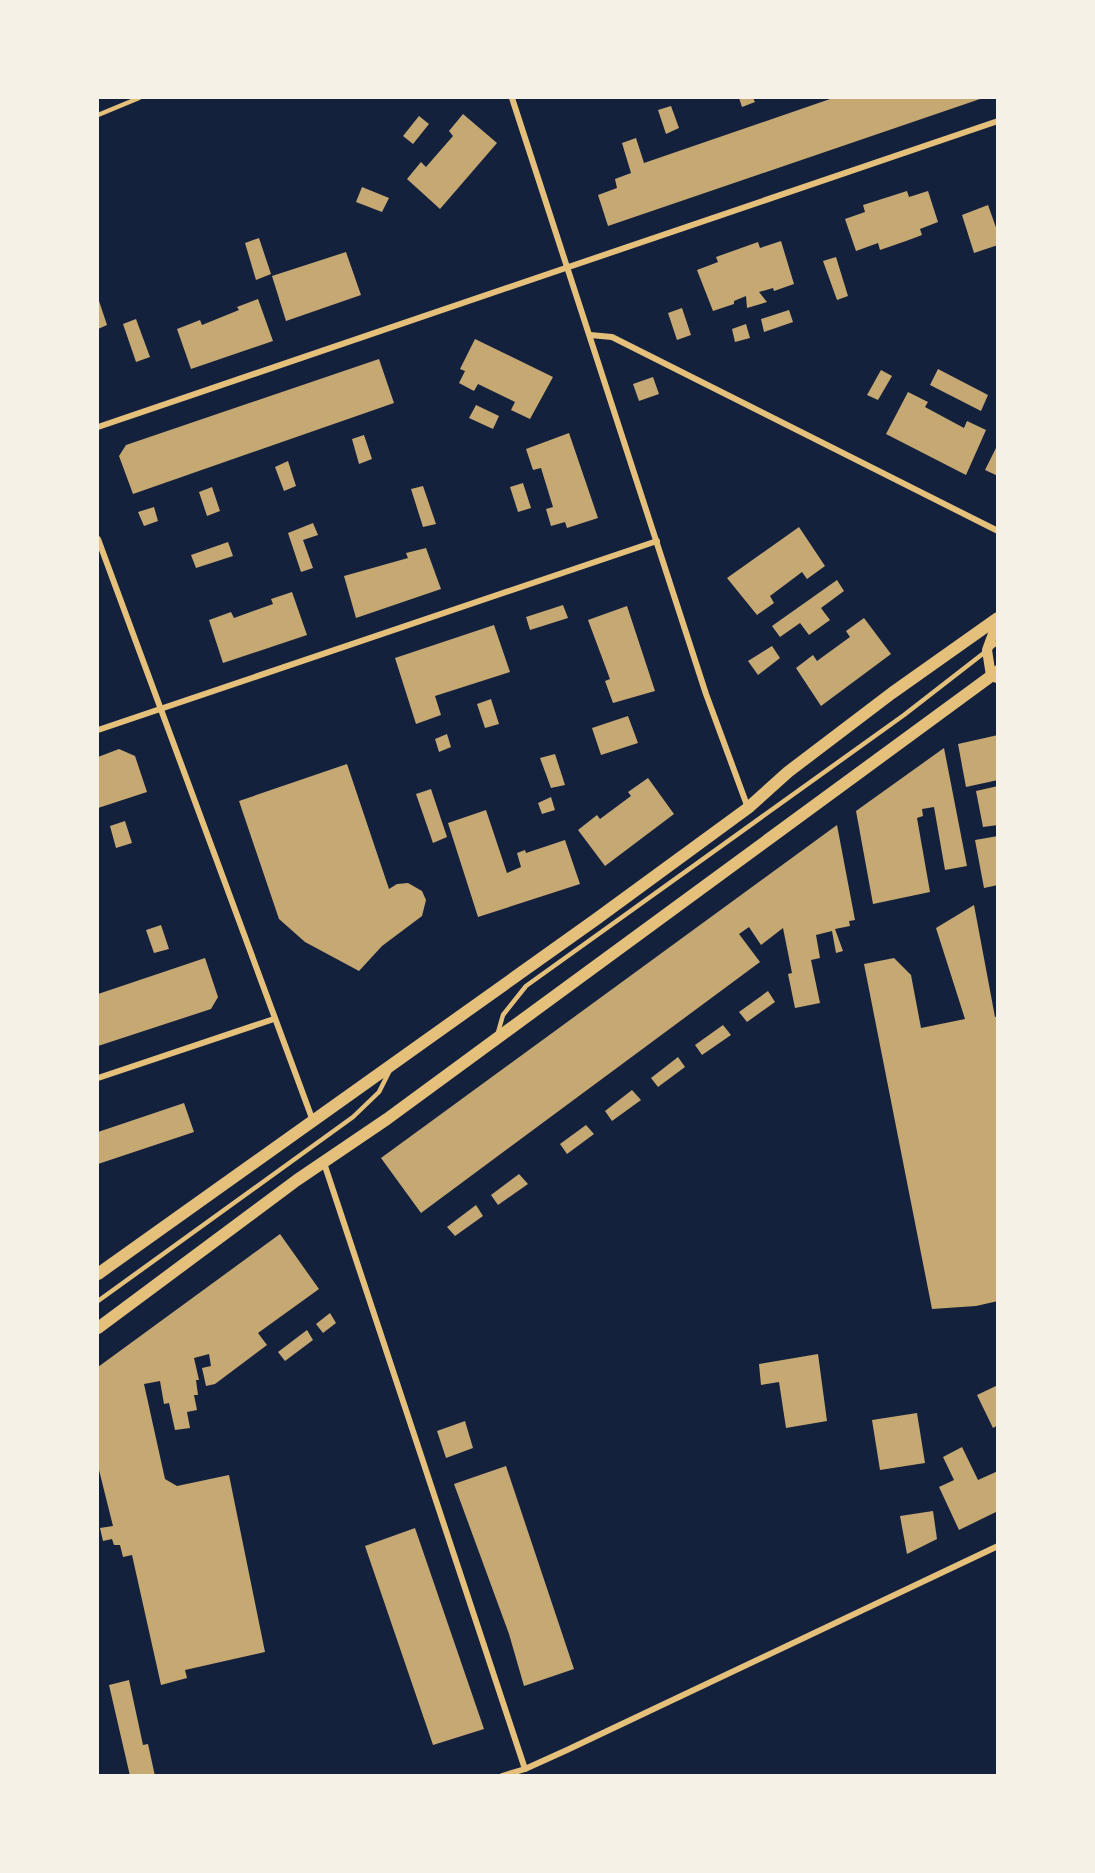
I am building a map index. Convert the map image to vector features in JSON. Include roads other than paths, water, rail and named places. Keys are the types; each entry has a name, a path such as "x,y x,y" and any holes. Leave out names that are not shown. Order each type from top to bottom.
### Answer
{"main road":[{"path":"98,1274 748,808 788,772 892,693 998,619"},
{"path":"98,1328 297,1180 324,1163 995,675"}],"street":[{"path":"512,98 569,267 706,694 748,808"},
{"path":"98,427 998,121"},
{"path":"590,334 612,337 998,531"},
{"path":"98,539 273,1019 314,1121"},
{"path":"98,730 657,541"},
{"path":"995,675 987,650 998,619"},
{"path":"98,1078 273,1019"},
{"path":"324,1163 527,1772"},
{"path":"502,1776 527,1772 998,1546"}],"lane":[{"path":"98,115 139,98"},
{"path":"496,1038 503,1015 526,986 904,715 998,642"},
{"path":"98,1301 353,1117 379,1092 394,1062"}]}
